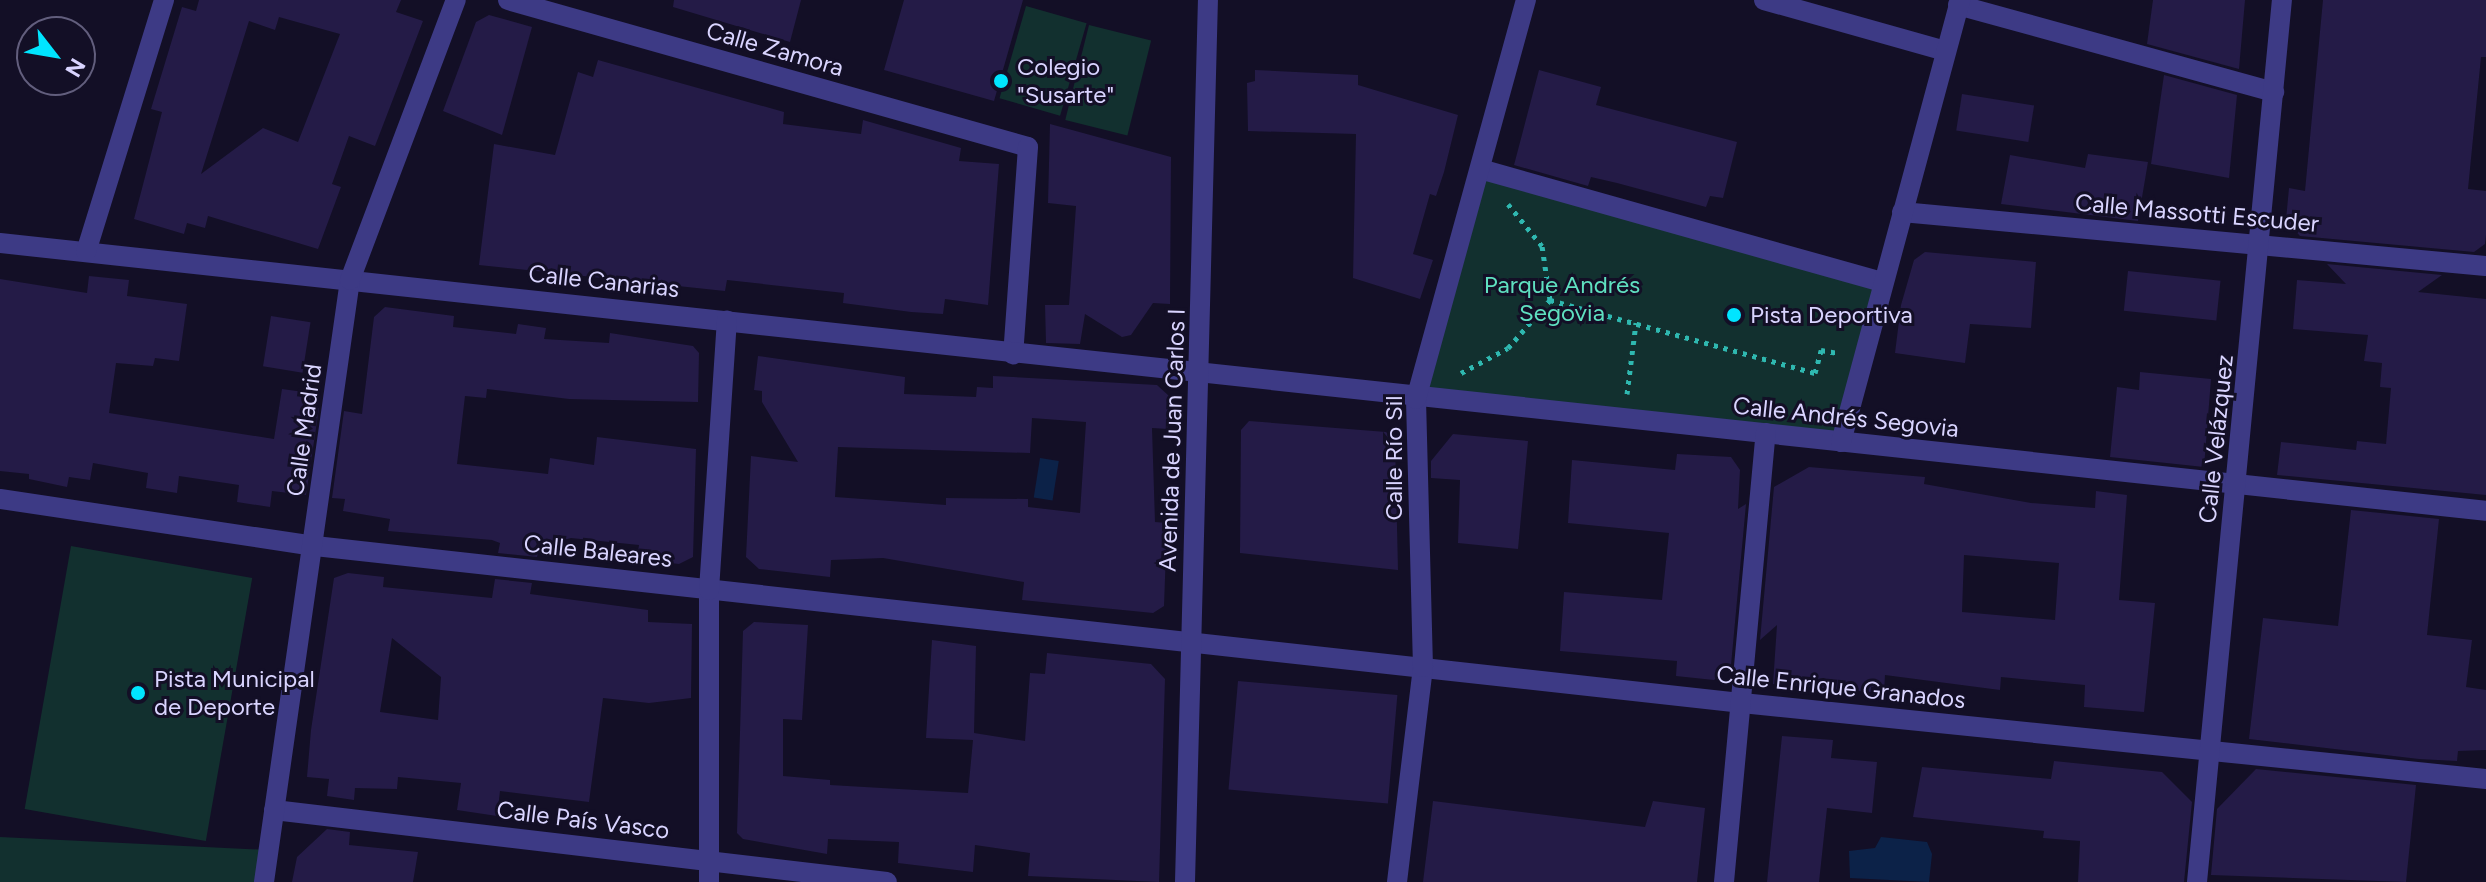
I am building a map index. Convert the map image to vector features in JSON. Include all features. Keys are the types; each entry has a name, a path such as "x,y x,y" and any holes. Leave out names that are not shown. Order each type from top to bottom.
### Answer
{"street":[{"path":"86,252 164,0"},
{"name":"Calle Madrid","path":"264,882 315,546 350,280 456,0"},
{"name":"Calle Zamora","path":"508,0 1028,147 1013,354"},
{"name":"Avenida de Juan Carlos I","path":"1185,882 1201,374 1208,0"},
{"name":"Calle Río Sil","path":"1397,882 1423,667 1416,399 1526,0"},
{"path":"1764,0 1945,51"},
{"name":"Calle Velázquez","path":"2197,882 2208,752 2238,487 2282,0"},
{"path":"1841,442 1959,2 2274,92"},
{"path":"1480,169 1883,282"},
{"name":"Calle Massotti Escuder","path":"1902,212 2486,266"},
{"name":"Calle Canarias","path":"0,243 1201,374"},
{"path":"709,882 709,590 727,321"},
{"name":"Calle Andrés Segovia","path":"1201,374 1416,399 1766,433 2238,487 2486,511"},
{"path":"1724,882 1766,433"},
{"name":"Calle Baleares","path":"0,499 315,546 1191,643"},
{"name":"Calle Enrique Granados","path":"1191,643 2486,779"},
{"name":"Calle País Vasco","path":"274,810 887,882"}],"path":[{"path":"1456,375 1508,348 1550,300 1542,246 1480,169"},
{"path":"1550,300 1815,373 1821,350 1863,358"},
{"path":"1624,419 1636,323"}],"green space":[{"path":"1026,6 1087,23 1060,116 1000,98"},
{"path":"1089,25 1151,40 1127,136 1065,120"},
{"name":"Parque Andrés Segovia","path":"1480,169 1883,282 1841,442 1416,399"},
{"name":"Pista Municipal de Deporte","path":"71,546 252,578 206,841 25,809"},
{"path":"0,837 268,850 264,882 0,882"}],"water":[{"path":"1040,458 1059,461 1053,500 1034,498"},
{"path":"1881,837 1927,842 1932,854 1929,882 1850,878 1849,851 1875,848"}],"building":[{"path":"199,0 401,0 396,12 423,21 375,146 349,136 332,184 341,187 318,249 208,216 205,228 187,223 184,234 134,219 162,112 151,109 182,7 196,11","holes":["279,17 340,34 298,142 263,128 201,174 249,21 275,30"]},
{"path":"674,0 801,0 790,42 673,7"},
{"path":"904,0 1023,0 994,101 884,70"},
{"path":"2153,0 2245,0 2239,69 2147,44"},
{"path":"2323,0 2486,0 2486,57 2481,57 2468,189 2486,191 2486,235 2485,244 2474,252 2300,236 2286,220 2289,188 2305,191"},
{"path":"489,15 532,27 502,135 443,111 476,22"},
{"path":"598,60 784,112 783,124 861,134 863,120 961,148 959,161 999,164 988,305 945,299 943,314 911,312 843,303 844,293 727,280 725,291 479,265 494,144 555,155 578,72 593,77"},
{"path":"1255,70 1358,75 1358,85 1458,115 1444,172 1436,196 1430,194 1413,254 1433,260 1420,299 1353,278 1356,134 1248,131 1247,83 1255,81"},
{"path":"1539,70 1601,87 1596,105 1737,142 1723,198 1710,196 1706,207 1591,177 1588,186 1514,165"},
{"path":"2164,75 2237,95 2229,178 2151,164"},
{"path":"1962,94 2034,105 2028,142 1956,131"},
{"path":"1050,124 1171,157 1170,304 1153,303 1131,335 1122,337 1085,314 1080,344 1046,343 1045,305 1069,305 1076,206 1048,203"},
{"path":"2088,154 2148,162 2138,221 2001,204 2010,155 2085,168"},
{"path":"1925,252 2036,262 2031,328 1970,324 1965,363 1895,353 1901,305 1914,260"},
{"path":"2327,264 2442,275 2418,292 2486,299 2486,495 2277,475 2281,442 2356,450 2357,441 2386,444 2391,388 2380,387 2382,363 2364,361 2368,335 2293,329 2297,280 2346,284"},
{"path":"2128,271 2220,281 2216,321 2124,311"},
{"path":"89,276 129,280 127,296 187,304 179,361 155,358 153,366 116,363 109,413 274,439 282,389 311,393 310,407 319,408 306,495 272,491 270,507 237,502 239,485 179,476 177,493 146,488 148,473 93,463 90,480 69,477 67,487 29,479 29,474 0,471 0,279 87,293"},
{"path":"385,307 454,316 453,327 516,334 518,324 546,328 544,339 609,343 610,333 693,346 699,353 698,402 569,399 487,389 486,398 465,396 457,464 548,474 550,458 594,465 597,437 696,449 693,557 679,564 637,559 639,545 571,538 540,546 537,557 498,553 500,543 492,540 388,531 390,519 343,511 345,499 332,498 344,411 362,414 374,317"},
{"path":"271,316 311,322 303,373 263,366"},
{"path":"758,356 905,377 904,394 976,397 977,387 993,388 993,376 1157,385 1169,396 1168,429 1152,428 1155,522 1167,523 1164,606 1153,613 1022,600 1024,582 883,558 831,560 830,577 759,569 746,557 751,456 798,462 762,402 762,391 754,390","holes":["1032,418 1086,422 1080,513 1028,507 1028,499 946,498 946,505 835,497 838,447 1030,453"]},
{"path":"2140,372 2211,379 2204,467 2110,457 2117,387 2139,390"},
{"path":"1249,421 1386,432 1395,441 1398,570 1240,553 1241,430"},
{"path":"1453,434 1528,441 1518,549 1458,543 1460,480 1431,478 1431,461"},
{"path":"1677,454 1731,457 1740,470 1738,509 1746,504 1731,665 1714,680 1676,676 1677,661 1560,651 1564,592 1662,600 1669,533 1568,523 1572,460 1675,470"},
{"path":"1809,467 1925,477 1924,484 2031,503 2095,508 2096,491 2127,495 2119,600 2155,603 2144,712 2084,707 2085,685 2001,677 2000,690 1885,675 1884,693 1773,684 1777,625 1760,640 1774,487","holes":["1964,555 2059,563 2055,620 1962,612"]},
{"path":"2351,510 2439,519 2427,635 2472,640 2466,687 2486,690 2486,750 2458,751 2457,761 2249,739 2263,618 2338,626"},
{"path":"348,573 384,577 383,587 492,598 495,579 532,583 530,594 648,610 648,622 692,624 691,698 649,703 603,698 589,802 500,791 497,816 457,810 461,783 398,777 397,789 355,788 354,800 327,796 329,779 307,777 334,578","holes":["392,638 441,677 438,720 380,712"]},
{"path":"754,622 808,625 802,720 783,719 783,776 830,780 830,785 968,793 973,740 926,738 932,640 976,646 974,733 1025,741 1030,673 1045,674 1047,653 1151,664 1165,679 1159,882 1028,876 1030,853 975,845 973,872 898,863 899,842 828,839 827,854 743,839 737,833 743,631"},
{"path":"1238,681 1397,695 1388,804 1229,790"},
{"path":"1782,736 1833,740 1831,758 1877,762 1872,813 1827,808 1819,882 1767,882"},
{"path":"2054,761 2162,772 2192,802 2184,882 2078,882 2080,841 2043,838 2044,831 1913,817 1922,767 2051,779"},
{"path":"2256,769 2416,785 2406,882 2211,875 2217,809"},
{"path":"1433,801 1645,827 1653,801 1705,808 1697,882 1423,882"},
{"path":"327,829 350,832 349,845 418,852 413,882 292,882 297,857"}],"place":[{"name":"Colegio \"Susarte\"","path":"1001,81"},
{"name":"Pista Deportiva","path":"1734,315"},
{"name":"Pista Municipal de Deporte","path":"138,693"}]}
